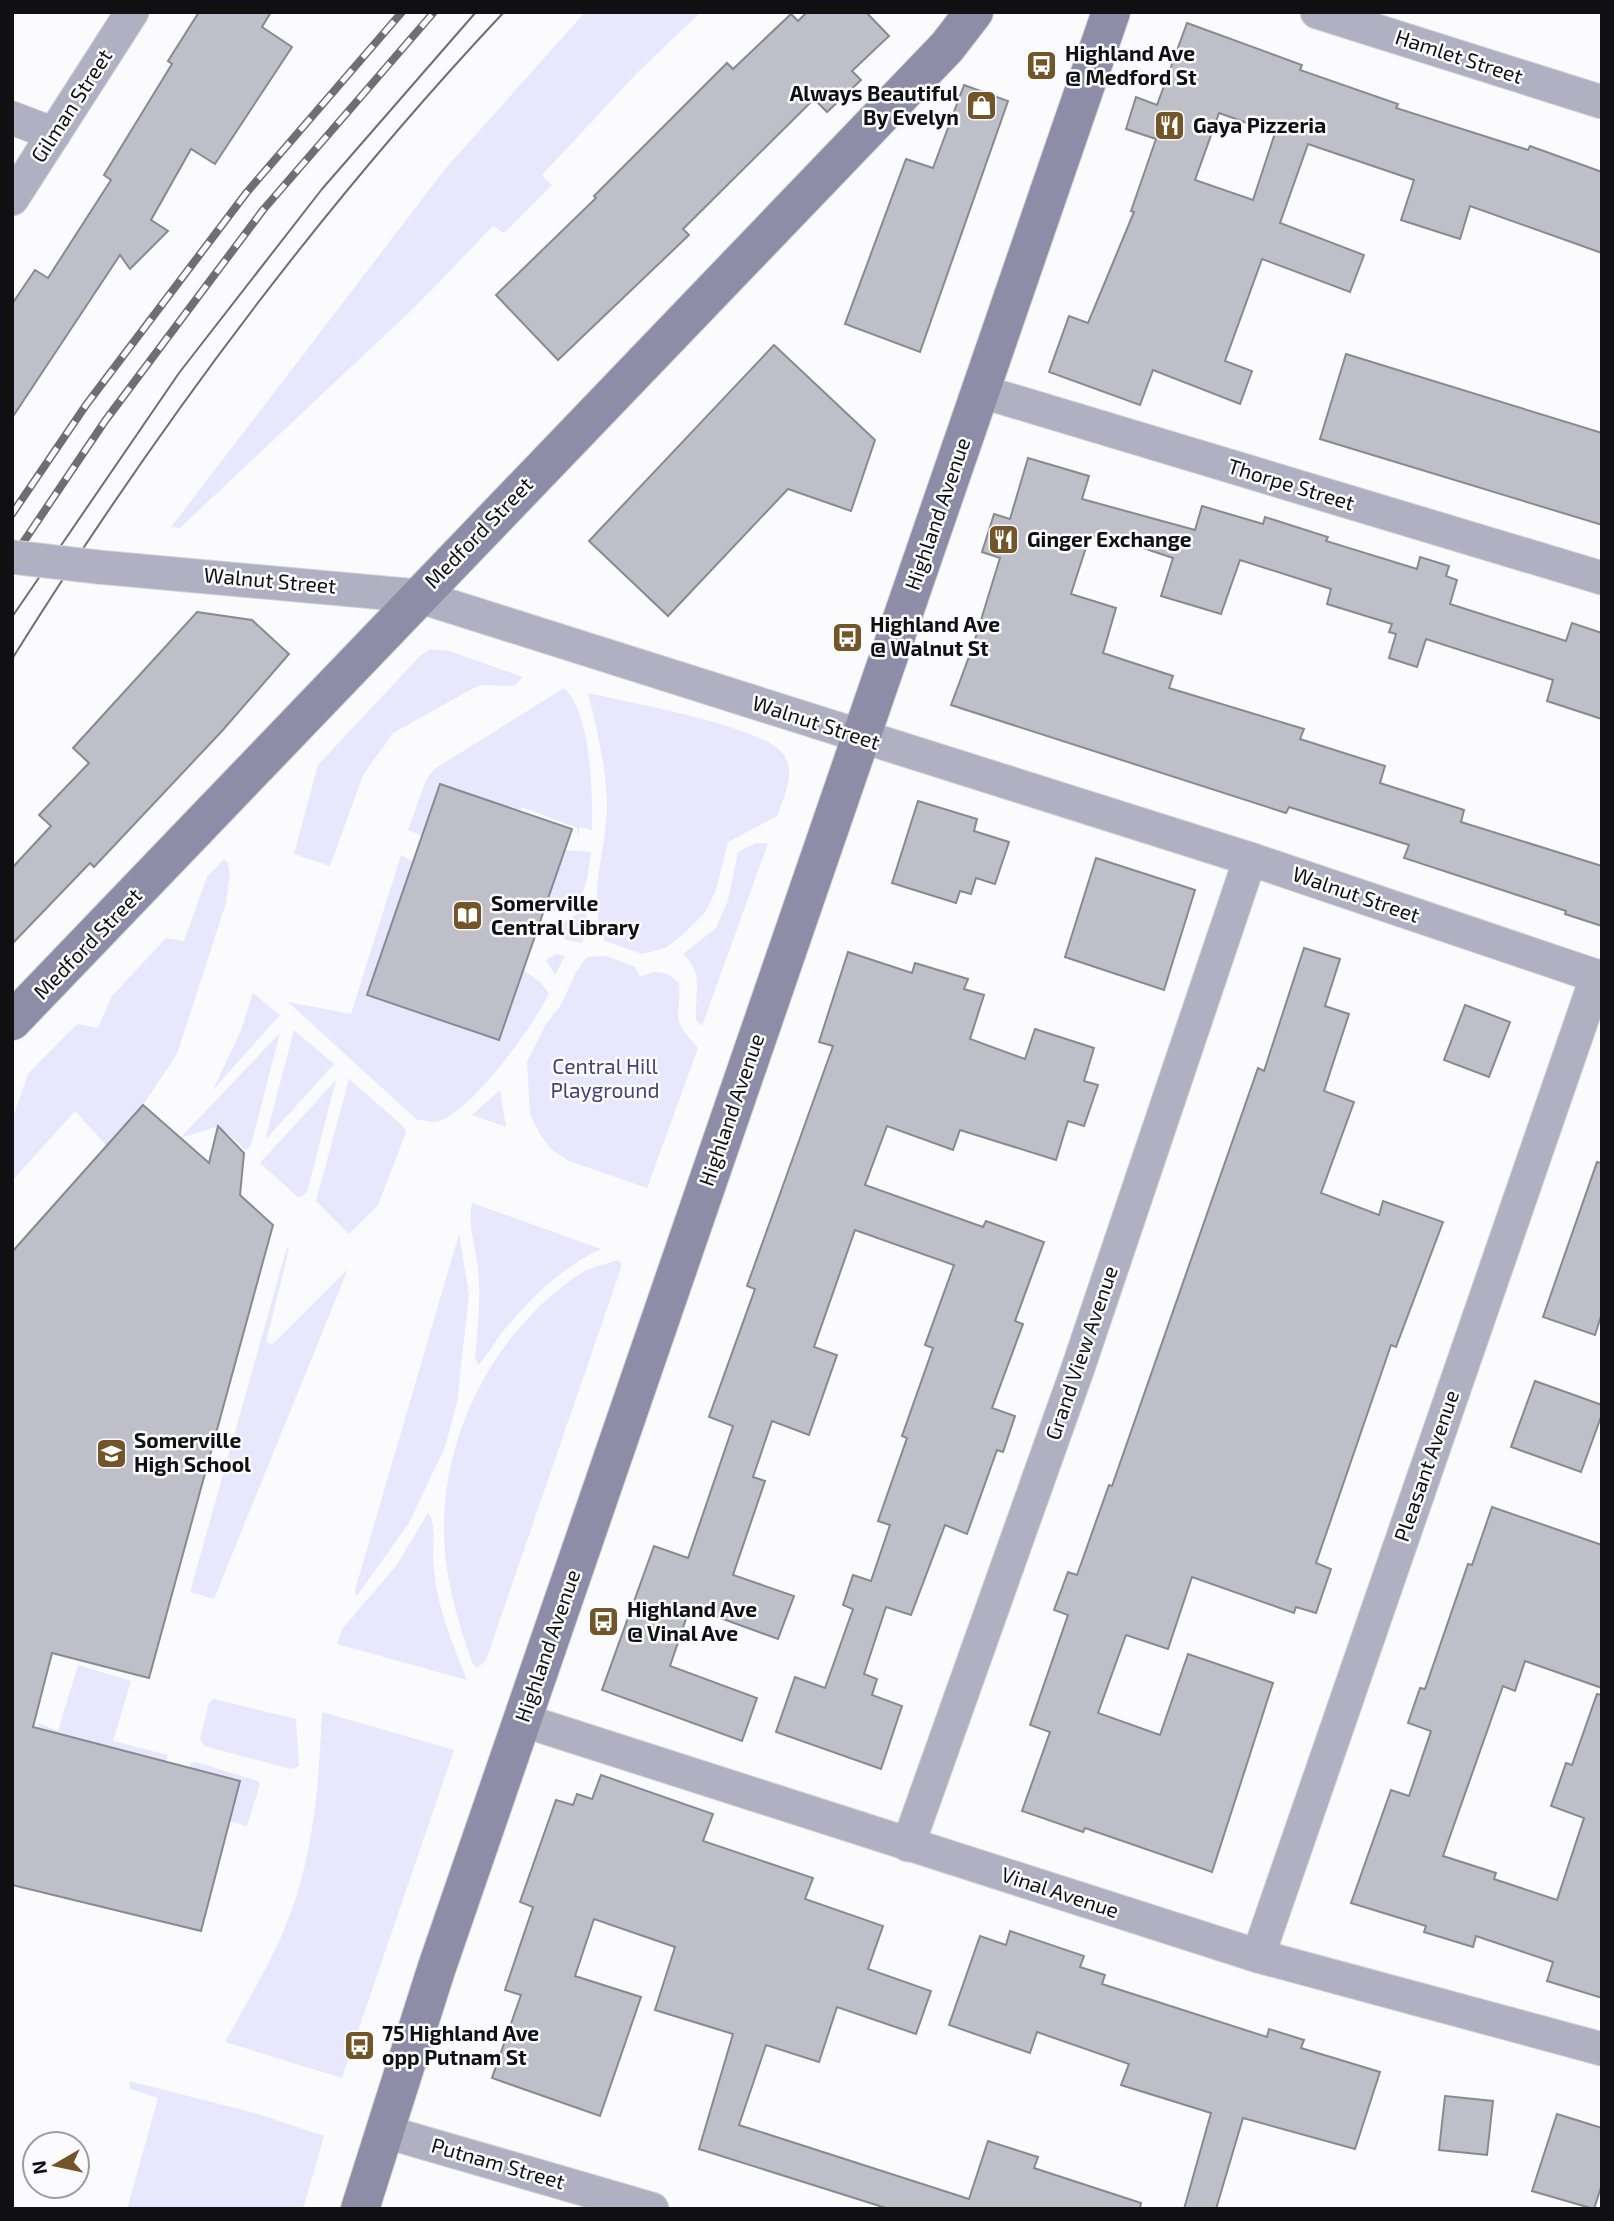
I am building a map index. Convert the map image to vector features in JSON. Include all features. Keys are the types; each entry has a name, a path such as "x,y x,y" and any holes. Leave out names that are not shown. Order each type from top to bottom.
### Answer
{"main road":[{"name":"Medford Street","path":"12,1020 947,47 974,12"},
{"name":"Medford Street","path":"947,47 990,12"},
{"name":"Highland Avenue","path":"360,2209 383,2131 522,1720 1111,12"}],"street":[{"name":"Gilman Street","path":"12,199 132,12"},
{"name":"Hamlet Street","path":"1317,12 1602,102"},
{"path":"12,118 54,134"},
{"name":"Thorpe Street","path":"980,391 1602,578"},
{"name":"Walnut Street","path":"12,557 418,596 1250,859 1599,977"},
{"name":"Grand View Avenue","path":"908,1845 1078,1368 1250,859"},
{"name":"Pleasant Avenue","path":"1258,1955 1599,977"},
{"name":"Vinal Avenue","path":"522,1720 1258,1955 1602,2049"},
{"name":"Putnam Street","path":"383,2131 652,2209"}],"green space":[{"path":"585,12 701,12 638,72 542,175 552,185 504,233 493,226 417,305 180,528 171,527 446,168"},
{"path":"431,649 449,651 523,677 514,686 481,685 393,733 363,775 330,866 294,854 318,765 421,655"},
{"path":"564,688 580,715 585,734 591,776 592,830 580,827 578,837 577,828 522,807 519,811 440,784 422,836 408,830 426,780 433,770"},
{"path":"588,693 692,716 749,734 783,754 789,769 786,793 777,816 728,842 716,890 706,911 684,934 665,948 642,954 605,941 600,926 597,893 607,795 601,750"},
{"path":"756,843 768,843 702,1026 696,1020 696,976 690,961 683,954 716,928 728,900 738,852"},
{"path":"565,850 591,852 585,885 576,903 568,909 544,910"},
{"path":"401,855 413,862 368,995 499,1040 523,970 539,981 549,993 517,1045 485,1084 453,1114 437,1122 417,1120 288,1002 351,1014"},
{"path":"224,859 228,863 230,874 226,903 177,1054 143,1105 107,1146 75,1111 12,1181 12,1120 28,1074 77,1024 98,1028 112,996 166,938 184,941 207,877"},
{"path":"579,913 586,914 587,930 582,943 566,940 559,933 559,925"},
{"path":"556,954 565,956 555,975 546,960"},
{"name":"Central Hill Playground","path":"606,956 635,967 640,977 661,972 670,975 679,983 678,1017 683,1030 698,1048 647,1188 569,1161 552,1150 539,1133 530,1114 527,1062 546,1024 561,1005 576,972 587,957"},
{"path":"253,993 280,1015 213,1090 241,1030"},
{"path":"294,1030 334,1064 267,1138 266,1137"},
{"path":"280,1033 251,1145 246,1150 219,1126 180,1138"},
{"path":"349,1079 403,1126 406,1132 378,1205 349,1234 316,1201"},
{"path":"336,1080 307,1192 299,1198 260,1163"},
{"path":"500,1090 506,1127 472,1115"},
{"path":"472,1203 601,1249 561,1274 525,1306 478,1365 475,1357 479,1280 471,1228"},
{"path":"459,1234 469,1294 457,1403 445,1447 409,1523 356,1597 355,1590"},
{"path":"287,1247 289,1249 266,1342 273,1344 348,1269 214,1599 190,1592"},
{"path":"618,1260 621,1268 486,1660 477,1668 473,1664 449,1581 444,1529 446,1492 453,1455 465,1418 501,1351 525,1321 553,1294 583,1272"},
{"path":"428,1513 433,1527 434,1575 440,1606 467,1680 337,1644 342,1629 396,1566"},
{"path":"78,1665 131,1681 113,1741 168,1755 166,1761 39,1729 38,1723 58,1731"},
{"path":"214,1699 296,1719 299,1766 291,1769 204,1746 200,1739 209,1703"},
{"path":"322,1712 454,1750 342,2078 225,2042 276,1947 299,1887 313,1822"},
{"path":"196,1762 258,1781 260,1784 247,1826 229,1821 240,1781 189,1768 191,1763"},
{"path":"129,2081 255,2113 324,2136 303,2209 127,2209 158,2098 130,2089"}],"building":[{"path":"199,12 271,12 262,27 292,47 215,164 191,149 151,220 168,231 130,269 120,255 12,418 12,304 35,270 48,278 111,180 104,175 172,64 168,61"},
{"path":"807,12 866,12 889,36 852,71 861,80 827,112 814,99 683,229 689,235 558,360 496,295 596,198 594,196 727,63 733,69 791,14 798,21"},
{"path":"1187,23 1302,65 1300,70 1398,104 1396,108 1528,150 1530,146 1602,172 1602,253 1470,206 1460,239 1401,220 1414,180 1308,144 1280,223 1364,255 1350,292 1262,259 1225,361 1252,371 1240,404 1153,370 1140,405 1049,372 1069,316 1088,323 1134,212 1131,211 1156,139 1126,129 1136,97 1157,105","holes":["1219,113 1275,133 1253,200 1195,180"]},
{"path":"964,85 1008,101 920,352 845,324 906,159 933,168"},
{"path":"774,345 875,440 851,511 788,489 668,616 589,541"},
{"path":"1346,354 1602,433 1602,525 1320,439"},
{"path":"1028,458 1089,476 1082,499 1195,530 1202,506 1263,524 1265,517 1328,537 1326,541 1417,569 1420,557 1449,566 1446,576 1457,580 1450,604 1566,641 1572,623 1602,633 1602,719 1547,701 1553,680 1426,639 1417,667 1389,658 1396,634 1389,632 1392,624 1327,604 1331,589 1240,560 1221,614 1161,596 1173,558 1116,539 1115,542 1090,535 1071,594 1116,608 1103,653 1173,676 1169,688 1304,729 1300,739 1385,766 1380,783 1464,810 1461,822 1602,866 1602,926 1565,914 1566,911 1404,858 1409,845 1289,807 1286,813 951,705 973,646 1000,558 982,552 994,514 1010,519"},
{"path":"197,612 252,620 289,654 222,731 94,867 90,863 12,944 12,868 51,826 39,815 89,763 73,748"},
{"name":"Somerville Central Library","path":"440,784 572,829 499,1040 367,995"},
{"path":"918,801 977,819 974,831 1009,842 995,884 976,878 971,894 960,891 956,903 892,883"},
{"path":"1096,858 1195,890 1164,990 1065,957"},
{"path":"1304,948 1340,959 1325,1006 1349,1014 1324,1091 1354,1102 1321,1193 1379,1215 1383,1201 1443,1222 1396,1347 1391,1345 1316,1563 1331,1569 1316,1613 1296,1607 1294,1613 1192,1577 1168,1649 1126,1635 1098,1713 1160,1735 1188,1654 1273,1683 1212,1872 1085,1828 1083,1832 1022,1811 1050,1732 1030,1725 1068,1615 1054,1610 1068,1572 1077,1575 1109,1485 1112,1486 1258,1068 1264,1071"},
{"path":"848,952 912,973 915,963 968,979 964,989 984,995 970,1039 1025,1059 1035,1029 1094,1048 1084,1081 1098,1085 1084,1126 1068,1121 1056,1160 960,1130 953,1150 887,1126 865,1185 983,1227 986,1221 1044,1242 1015,1321 1023,1324 992,1408 1015,1416 1003,1452 997,1450 967,1534 945,1525 911,1615 886,1607 864,1674 877,1679 872,1695 902,1706 881,1769 776,1732 795,1677 825,1688 853,1609 843,1605 853,1575 871,1581 890,1525 878,1521 907,1438 902,1436 933,1348 925,1345 954,1265 855,1230 814,1347 837,1355 809,1435 772,1421 753,1477 765,1481 733,1575 794,1596 778,1639 690,1607 670,1666 757,1698 742,1741 602,1690 654,1546 688,1558 733,1426 709,1417 755,1289 747,1286 833,1046 819,1042"},
{"path":"1465,1005 1510,1022 1489,1077 1444,1060"},
{"name":"Somerville High School","path":"143,1105 209,1163 218,1126 244,1153 240,1195 273,1225 149,1678 52,1653 33,1727 240,1781 201,1931 12,1885 12,1252"},
{"path":"1597,1162 1602,1163 1602,1313 1595,1335 1543,1317"},
{"path":"1535,1381 1602,1405 1602,1414 1581,1472 1511,1447"},
{"path":"1492,1507 1602,1545 1602,1688 1525,1661 1515,1691 1503,1686 1443,1856 1496,1873 1494,1879 1557,1900 1584,1818 1551,1806 1566,1763 1572,1765 1597,1694 1602,1695 1602,1998 1547,1981 1553,1962 1476,1936 1473,1947 1424,1932 1426,1926 1351,1903 1391,1790 1409,1796 1431,1731 1408,1723 1420,1688 1425,1689 1468,1564 1472,1565"},
{"path":"601,1775 713,1814 703,1841 813,1878 805,1899 883,1926 868,1969 931,1991 916,2034 837,2007 819,2062 766,2045 739,2125 969,2199 988,2141 1038,2157 1034,2168 1141,2203 1140,2209 889,2209 699,2149 733,2034 655,2010 675,1947 594,1919 575,1976 641,1997 600,2116 492,2078 521,1995 505,1990 533,1907 520,1902 556,1800 573,1805 577,1794 592,1799"},
{"path":"1010,1931 1084,1956 1080,1967 1105,1975 1102,1984 1267,2037 1269,2029 1304,2040 1301,2048 1380,2072 1355,2149 1243,2118 1216,2209 1184,2209 1211,2113 1121,2085 1129,2064 1037,2032 1030,2053 949,2025 980,1936 1006,1945"},
{"path":"1445,2096 1493,2101 1487,2155 1439,2150"},
{"path":"1557,2114 1602,2128 1602,2184 1594,2209 1532,2191"}],"tram line":[{"path":"12,617 179,373 322,189 476,12"},
{"path":"12,659 123,489 242,324 369,164 504,12"}],"railway":[{"path":"12,514 86,405 247,192 402,12"},
{"path":"12,559 105,421 263,210 434,12"}],"place":[{"name":"Highland Ave @ Medford St","path":"1042,66"},
{"name":"Always Beautiful By Evelyn","path":"982,106"},
{"name":"Gaya Pizzeria","path":"1170,126"},
{"name":"Ginger Exchange","path":"1004,540"},
{"name":"Highland Ave @ Walnut St","path":"847,637"},
{"name":"Somerville Central Library","path":"468,916"},
{"name":"Somerville High School","path":"111,1453"},
{"name":"Highland Ave @ Vinal Ave","path":"604,1622"},
{"name":"75 Highland Ave opp Putnam St","path":"359,2046"}]}
